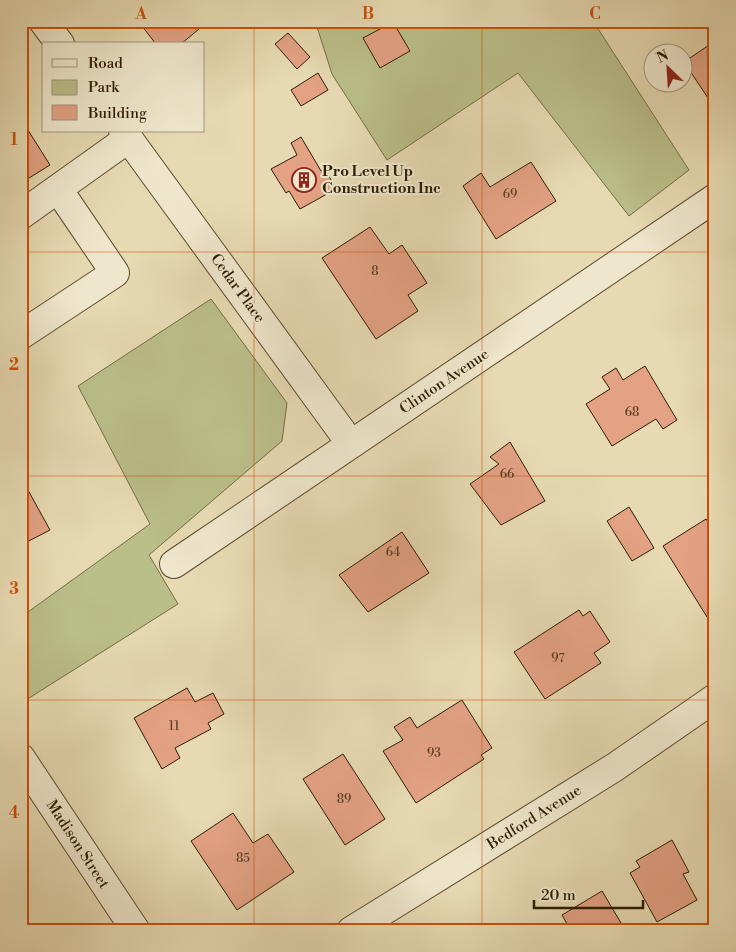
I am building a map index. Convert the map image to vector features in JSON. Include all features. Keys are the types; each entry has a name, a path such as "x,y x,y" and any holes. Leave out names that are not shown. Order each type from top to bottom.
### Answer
{"street":[{"path":"43,21 59,42"},
{"path":"21,215 126,135"},
{"name":"Cedar Place","path":"126,135 352,444"},
{"path":"21,335 115,273 58,188"},
{"name":"Clinton Avenue","path":"174,564 715,198"},
{"name":"Bedford Avenue","path":"351,931 615,767 715,698"},
{"name":"Madison Street","path":"21,758 136,931"}],"green space":[{"path":"317,21 593,21 689,170 629,216 518,73 387,160 332,74 317,27"},
{"path":"211,299 287,403 282,441 149,555 178,604 26,700 21,688 21,617 150,524 78,386"}],"building":[{"path":"138,21 193,21 199,29 183,42 154,42"},
{"path":"197,21 212,21 203,28"},
{"path":"393,22 410,51 380,68 363,38"},
{"path":"288,33 310,57 297,69 275,44"},
{"path":"715,41 715,98 710,101 694,77 694,55"},
{"path":"318,73 328,90 301,106 291,90"},
{"path":"21,119 50,165 21,183"},
{"name":"Pro Level Up Construction Inc","path":"301,137 321,171 325,169 336,189 300,209 289,191 286,193 271,169 297,155 291,143"},
{"path":"531,162 556,201 496,239 463,186 481,173 490,187"},
{"path":"370,227 389,254 402,245 427,283 408,295 418,311 376,339 322,258"},
{"path":"645,366 677,420 663,429 656,419 612,446 586,404 610,389 602,377 616,368 623,380"},
{"path":"510,442 545,501 501,525 470,484 499,464 490,457"},
{"path":"23,481 50,530 21,545 21,482"},
{"path":"629,507 654,548 632,561 607,521"},
{"path":"706,519 715,532 715,613 707,617 663,546"},
{"path":"402,532 429,573 368,612 339,575"},
{"path":"579,610 583,616 590,611 610,642 594,653 601,663 545,699 514,652"},
{"path":"187,688 195,702 213,693 224,714 208,723 211,729 175,748 180,758 162,769 134,718"},
{"path":"462,700 492,748 481,755 484,759 416,803 383,751 403,740 394,727 410,717 417,728"},
{"path":"343,754 385,819 345,845 303,779"},
{"path":"233,813 253,843 268,834 294,872 237,910 191,841"},
{"path":"672,840 689,872 683,874 697,900 657,922 630,873 640,867 636,861"},
{"path":"602,891 624,928 619,931 571,931 562,915"}],"place":[{"name":"Pro Level Up Construction Inc","path":"304,180"}]}
